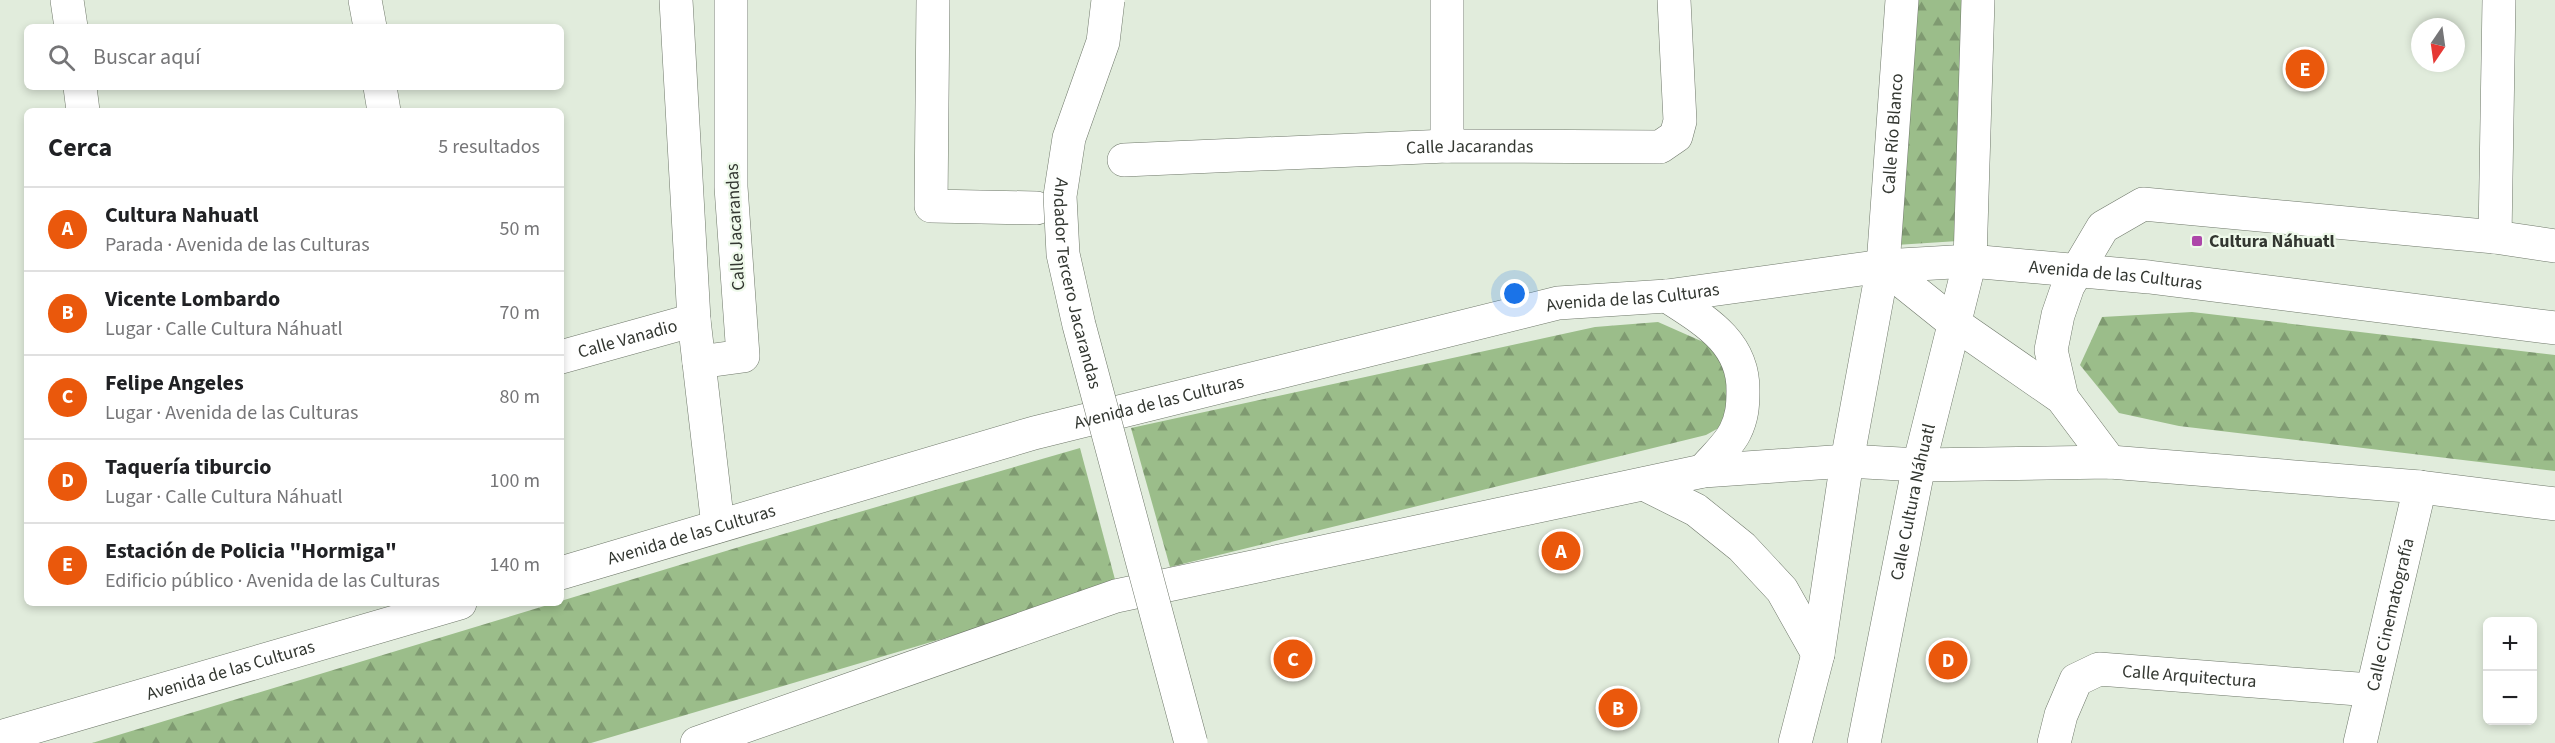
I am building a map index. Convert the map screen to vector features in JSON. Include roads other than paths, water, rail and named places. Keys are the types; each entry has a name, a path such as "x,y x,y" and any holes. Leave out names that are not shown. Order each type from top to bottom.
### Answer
{"street":[{"path":"67,0 71,24"},
{"path":"365,0 369,24"},
{"path":"676,0 694,320 718,526"},
{"name":"Calle Jacarandas","path":"699,362 743,356 731,187 731,0"},
{"path":"933,0 931,206 1037,207"},
{"name":"Andador Tercero Jacarandas","path":"1108,0 1103,42 1069,138 1060,196 1063,254 1079,325 1191,743"},
{"path":"1447,0 1447,146"},
{"name":"Calle Jacarandas","path":"1124,160 1447,146 1660,147 1676,136 1680,121 1674,0"},
{"name":"Calle Río Blanco","path":"1883,266 1902,0"},
{"path":"1970,261 1978,0"},
{"path":"2495,237 2499,0"},
{"path":"680,50 731,52"},
{"path":"80,90 83,108"},
{"path":"380,90 384,108"},
{"path":"2062,398 2051,350 2058,315 2074,272 2103,227 2143,204 2495,237 2555,246"},
{"name":"Avenida de las Culturas","path":"564,572 1034,432 1547,306 1667,296 1883,266 1970,261 2149,277 2555,328"},
{"name":"Calle Cultura Náhuatl","path":"1864,743 1919,465 1970,261"},
{"path":"1795,743 1818,654 1847,460 1883,266 1954,323 2062,398 2110,462"},
{"path":"1667,296 1713,326 1734,350 1743,376 1743,412 1734,434 1703,471"},
{"name":"Calle Vanadio","path":"564,356 694,320"},
{"path":"706,742 1116,596 1703,471 1847,460 1919,465 2110,462 2420,487 2555,504"},
{"path":"1644,484 1696,510 1742,547 1782,590 1818,654"},
{"name":"Calle Cinematografía","path":"2360,743 2420,487"},
{"name":"Avenida de las Culturas","path":"0,737 450,606"},
{"name":"Calle Arquitectura","path":"2054,743 2061,715 2076,680 2099,669 2371,690"}],"place":[{"name":"Estación de Policia \"Hormiga\"","path":"2305,69"},
{"name":"Cultura Náhuatl","path":"2197,241"},
{"name":"Cultura Nahuatl","path":"1561,551"},
{"name":"Felipe Angeles","path":"1293,659"},
{"name":"Taquería tiburcio","path":"1948,660"},
{"name":"Vicente Lombardo","path":"1618,708"}]}
